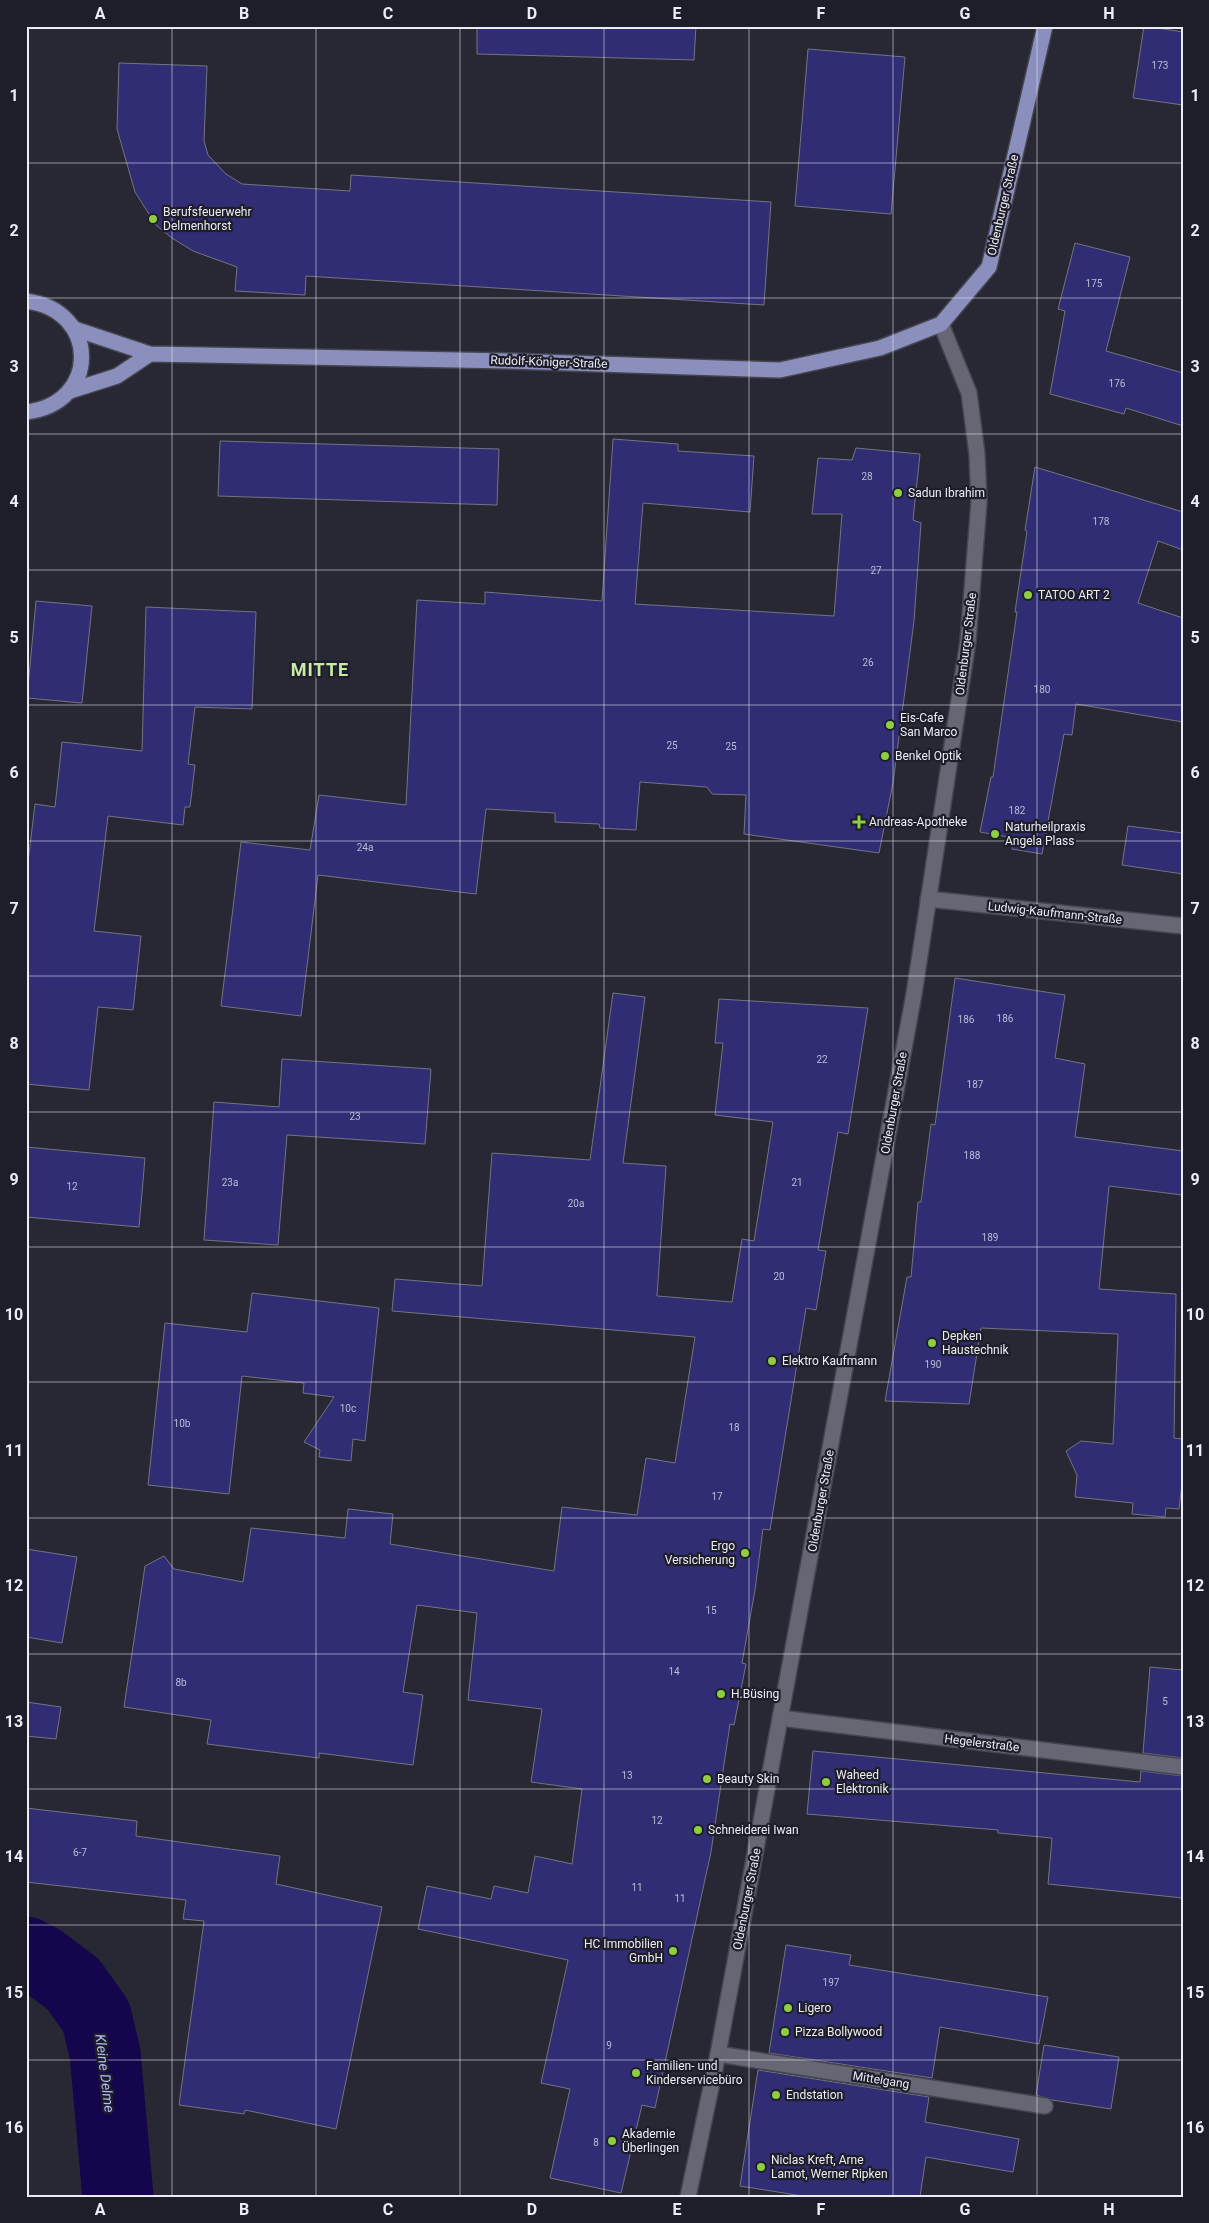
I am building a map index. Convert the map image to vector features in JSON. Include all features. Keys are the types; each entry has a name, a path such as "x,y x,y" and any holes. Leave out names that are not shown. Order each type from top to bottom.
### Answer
{"main road":[{"name":"Oldenburger Straße","path":"941,324 989,267 1045,26"},
{"name":"Rudolf-Königer-Straße","path":"26,302 42,303 58,311 75,329 150,354 509,360 780,370 880,348 941,324"},
{"name":"Rudolf-Königer-Straße","path":"26,412 41,410 59,402 70,391 79,376 82,355 75,329"},
{"name":"Rudolf-Königer-Straße","path":"70,391 117,376 150,354"}],"street":[{"name":"Oldenburger Straße","path":"688,2197 718,2054 914,994 968,641 979,502 977,454 968,393 941,324"},
{"name":"Ludwig-Kaufmann-Straße","path":"928,899 1183,926"},
{"name":"Hegelerstraße","path":"780,1718 1183,1767"},
{"name":"Mittelgang","path":"718,2054 1045,2106"}],"building":[{"path":"477,26 696,26 694,60 477,54"},
{"path":"1144,26 1183,32 1183,105 1133,98"},
{"path":"808,49 905,57 891,214 795,206"},
{"path":"119,63 207,66 204,141 208,155 226,174 242,184 350,191 351,175 771,202 764,305 306,276 305,295 235,291 237,267 193,251 172,238 156,225 135,192 117,129"},
{"path":"1075,243 1130,257 1106,351 1183,373 1183,426 1126,408 1124,414 1050,394 1065,311 1058,309"},
{"path":"613,439 678,444 678,451 754,456 750,512 643,503 635,604 834,616 842,514 812,514 818,458 852,460 856,448 920,454 913,520 921,523 914,621 893,783 879,853 744,834 746,795 712,794 707,787 640,782 636,830 600,828 599,824 555,822 555,813 486,809 476,894 318,875 301,1016 221,1006 241,842 310,850 319,795 406,805 417,600 485,604 485,592 602,601"},
{"path":"220,441 499,449 497,505 218,496"},
{"path":"1035,467 1183,512 1183,550 1158,541 1138,603 1183,618 1183,722 1076,704 1072,735 1064,734 1042,854 1012,849 1014,838 980,832 991,777 993,777 1017,612 1015,612 1027,531 1025,530"},
{"path":"36,601 92,606 82,703 27,698"},
{"path":"146,607 256,612 252,709 195,707 188,764 195,765 190,807 185,807 183,825 108,816 94,931 141,936 133,1010 98,1007 89,1090 26,1084 26,879 35,804 55,807 62,742 142,751"},
{"path":"1128,826 1183,833 1183,874 1122,865"},
{"path":"955,978 1065,995 1055,1058 1085,1064 1075,1137 1183,1151 1183,1195 1109,1186 1099,1289 1176,1294 1174,1438 1183,1439 1183,1475 1179,1509 1166,1508 1165,1517 1132,1514 1133,1503 1075,1497 1077,1475 1066,1451 1081,1441 1113,1444 1118,1334 981,1328 969,1404 885,1401 907,1277 911,1277 918,1202 921,1202 931,1124 935,1125"},
{"path":"613,993 645,997 623,1163 666,1166 657,1296 732,1302 742,1239 754,1241 773,1122 715,1115 723,1043 715,1043 719,999 868,1008 848,1134 838,1132 818,1250 826,1251 816,1310 806,1308 770,1530 763,1529 755,1590 742,1663 746,1664 734,1725 730,1724 711,1852 655,2108 642,2105 621,2193 550,2178 570,2089 541,2083 568,1960 418,1929 427,1886 491,1899 494,1886 528,1893 535,1856 572,1864 582,1789 531,1782 542,1709 468,1700 477,1613 417,1605 403,1692 423,1695 413,1765 319,1753 319,1758 207,1744 211,1720 124,1707 145,1566 164,1556 174,1569 243,1582 251,1528 345,1538 348,1509 393,1514 390,1544 554,1571 562,1507 637,1515 646,1458 675,1463 695,1337 392,1311 395,1279 482,1286 492,1153 590,1160"},
{"path":"282,1059 431,1069 425,1144 287,1135 278,1245 204,1240 214,1102 279,1107"},
{"path":"26,1147 145,1158 139,1227 26,1217"},
{"path":"252,1293 379,1308 365,1441 353,1439 351,1461 319,1457 320,1450 304,1442 334,1397 303,1393 304,1383 242,1376 229,1494 148,1485 165,1323 247,1332"},
{"path":"26,1549 77,1557 62,1643 26,1637"},
{"path":"1150,1667 1183,1670 1183,1758 1143,1753"},
{"path":"26,1702 61,1707 56,1739 26,1736"},
{"path":"813,1751 1140,1782 1141,1771 1183,1776 1183,1898 1048,1884 1052,1838 998,1833 998,1830 807,1814"},
{"path":"26,1808 137,1821 136,1836 280,1856 276,1884 382,1907 336,2129 245,2110 244,2114 179,2105 204,1921 183,1919 186,1900 26,1882"},
{"path":"786,1945 851,1955 849,1965 1048,1997 1039,2044 940,2027 932,2078 769,2053"},
{"path":"1044,2045 1119,2057 1111,2109 1052,2100 1036,2095"},
{"path":"758,2070 929,2097 925,2122 1019,2139 1013,2172 926,2157 920,2197 809,2197 740,2186"}],"waterway":[{"name":"Kleine Delme","path":"26,1952 41,1960 73,1984 96,2016 105,2053 118,2197"}],"place":[{"name":"Berufsfeuerwehr Delmenhorst","path":"153,219"},
{"name":"Sadun Ibrahim","path":"898,493"},
{"name":"TATOO ART 2","path":"1028,595"},
{"name":"Eis-Cafe San Marco","path":"890,725"},
{"name":"Benkel Optik","path":"885,756"},
{"name":"Andreas-Apotheke","path":"859,822"},
{"name":"Naturheilpraxis Angela Plass","path":"995,834"},
{"name":"Depken Haustechnik","path":"932,1343"},
{"name":"Elektro Kaufmann","path":"772,1361"},
{"name":"Ergo Versicherung","path":"745,1553"},
{"name":"H.Büsing","path":"721,1694"},
{"name":"Beauty Skin","path":"707,1779"},
{"name":"Waheed Elektronik","path":"826,1782"},
{"name":"Schneiderei Iwan","path":"698,1830"},
{"name":"HC Immobilien GmbH","path":"673,1951"},
{"name":"Ligero","path":"788,2008"},
{"name":"Pizza Bollywood","path":"785,2032"},
{"name":"Familien- und Kinderservicebüro","path":"636,2073"},
{"name":"Endstation","path":"776,2095"},
{"name":"Akademie Überlingen","path":"612,2141"},
{"name":"Niclas Kreft, Arne Lamot, Werner Ripken","path":"761,2167"}],"district":[{"name":"MITTE","path":"320,670"}]}
